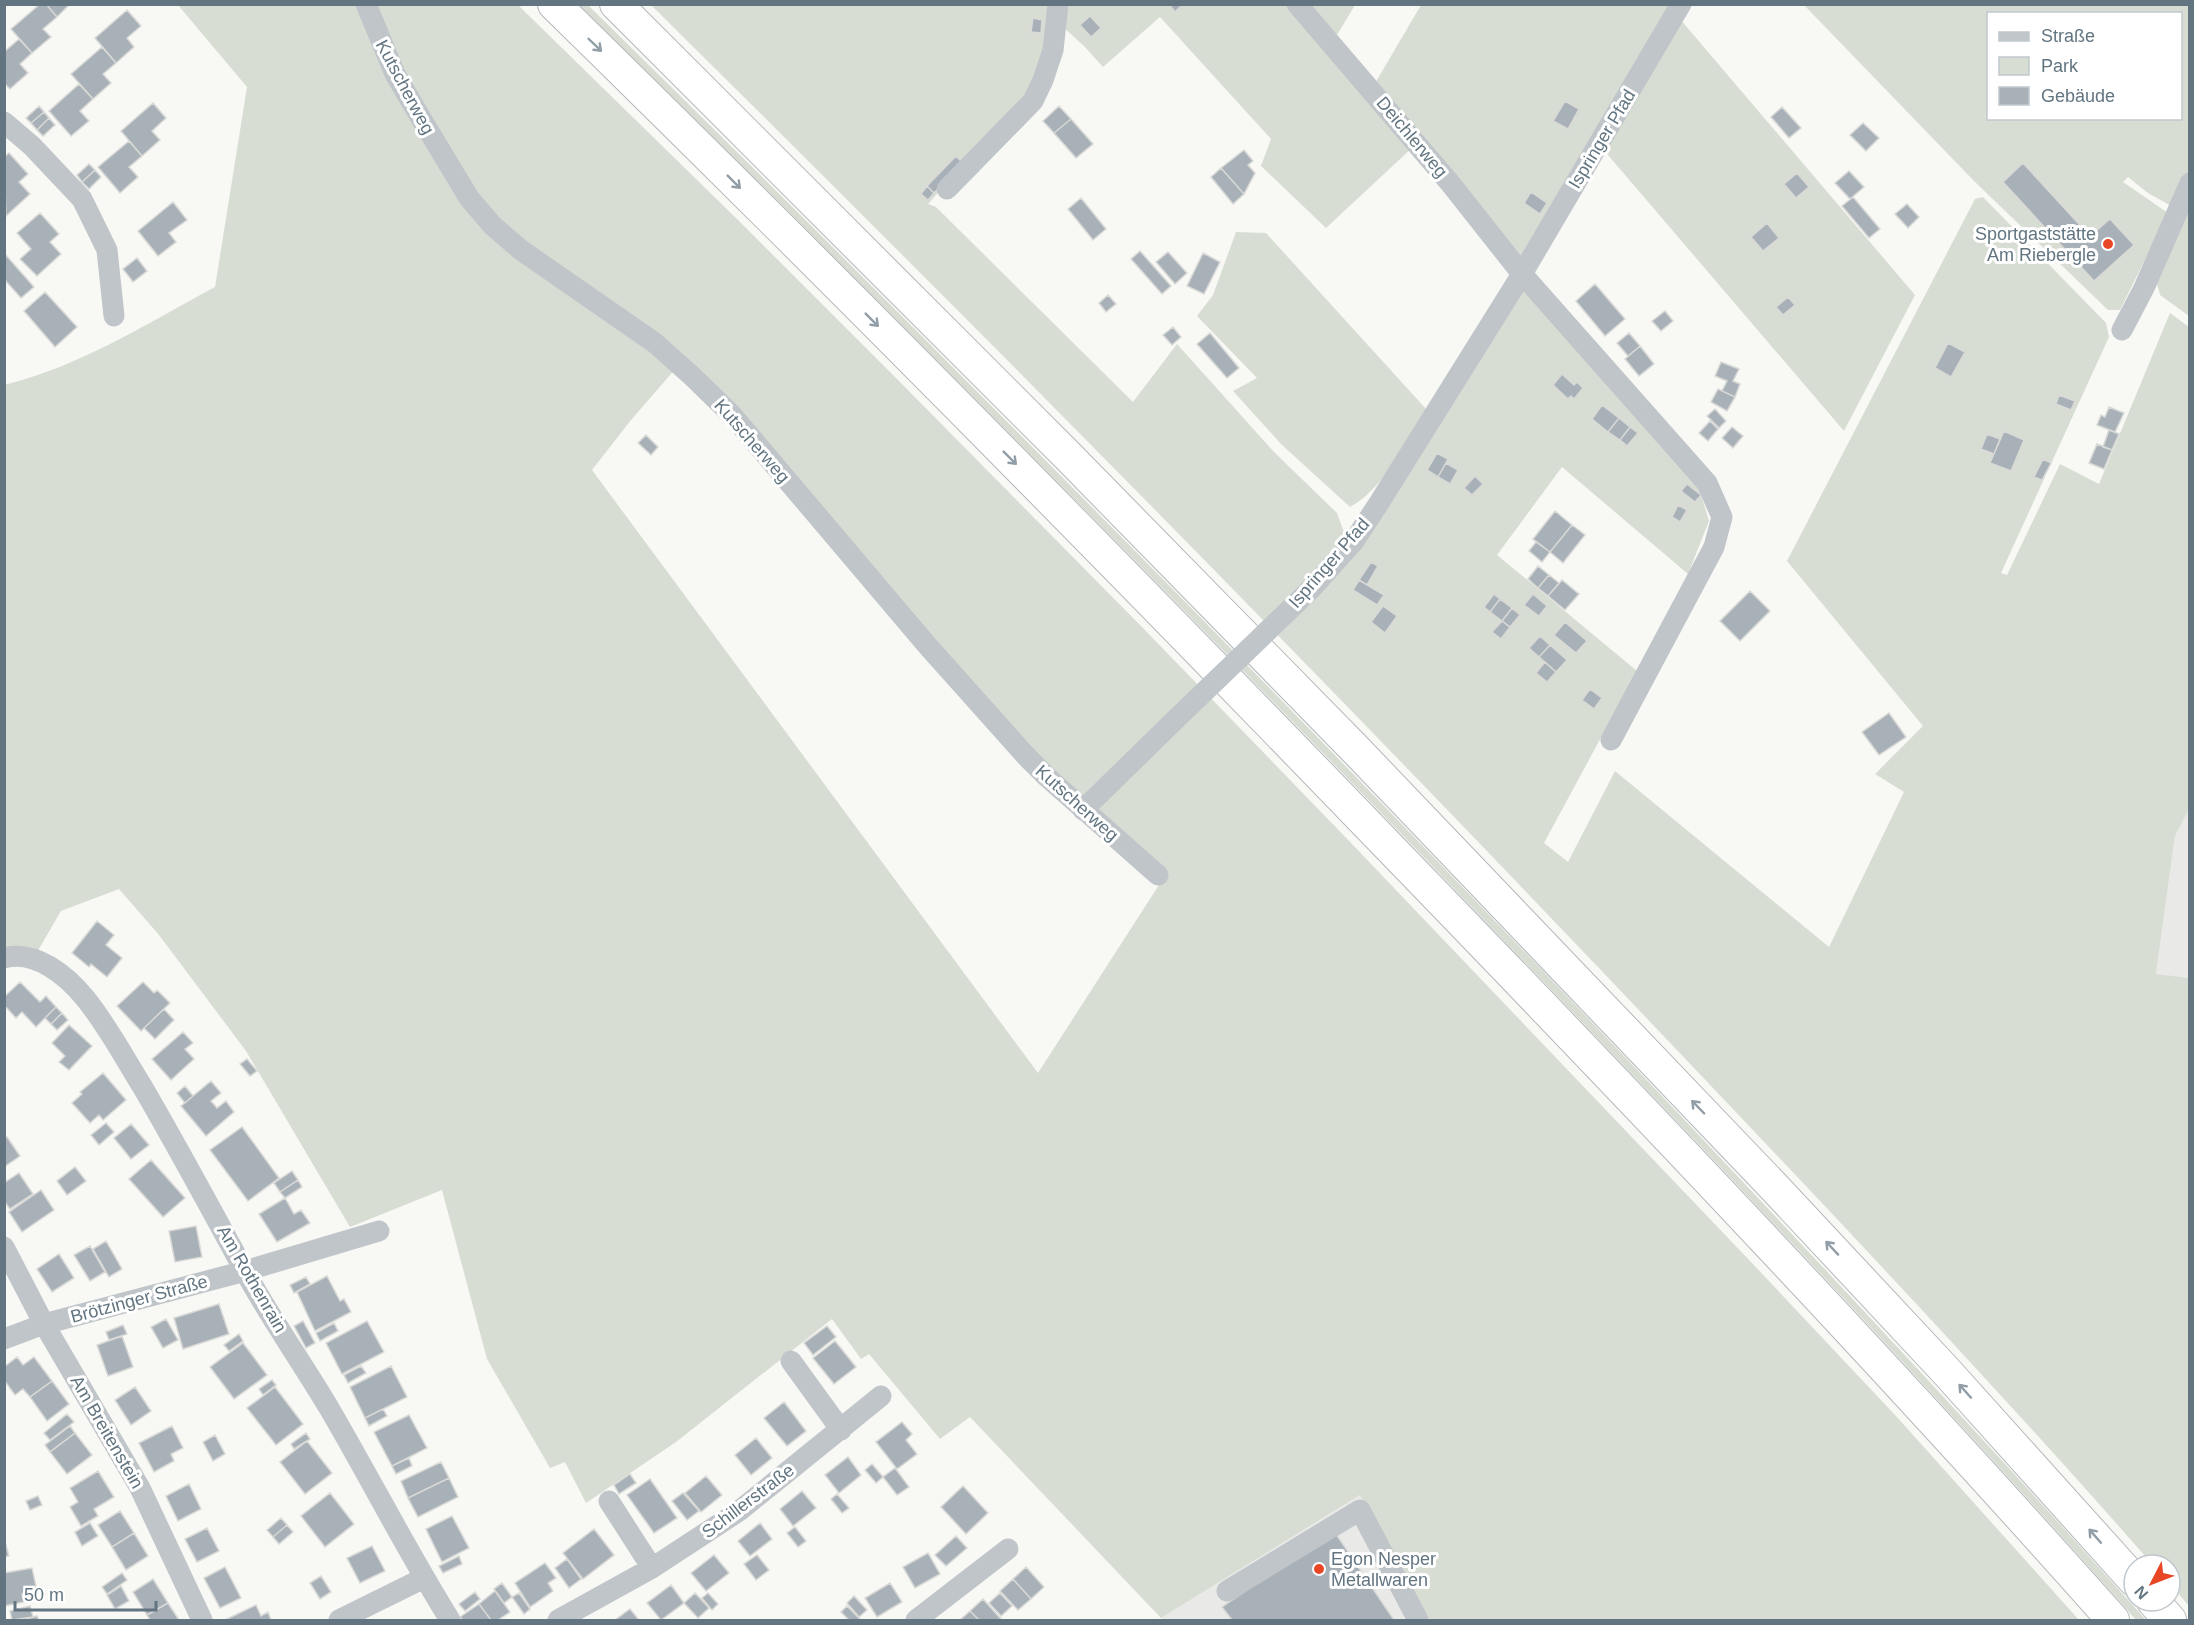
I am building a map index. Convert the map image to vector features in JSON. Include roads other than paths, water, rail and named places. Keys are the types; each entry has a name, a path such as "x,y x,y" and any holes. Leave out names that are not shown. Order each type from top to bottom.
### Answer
{"highway":[{"path":"554,4 996,444 1478,938 1916,1402 2113,1620"},
{"path":"616,4 1068,456 1382,777 1775,1188 1946,1371 2122,1567"}],"street":[{"name":"Kutscherweg","path":"366,4 388,58 417,111 469,198 492,225 522,250 655,344 693,377 732,416 926,644 1027,757 1158,876"},
{"path":"947,189 1033,101 1053,50 1058,4"},
{"name":"Deichlerweg","path":"1297,4 1428,157 1522,274"},
{"name":"Ispringer Pfad","path":"1083,810 1311,589 1354,541 1522,274 1682,4"},
{"path":"4,122 32,146 82,199 107,250 114,316"},
{"path":"2122,330 2144,288 2190,183"},
{"path":"1522,274 1707,483 1722,517 1714,547 1611,740"},
{"name":"Am Rothenrain","path":"4,958 32,958 59,972 85,999 124,1056 207,1198 245,1271 329,1408 450,1620"},
{"name":"Brötzinger Straße","path":"4,1340 44,1324 245,1271 379,1231"},
{"name":"Am Breitenstein","path":"4,1248 44,1324 140,1488 202,1620"},
{"path":"791,1361 842,1430"},
{"name":"Schillerstraße","path":"558,1620 652,1569 739,1511 842,1430 881,1396"},
{"path":"609,1501 652,1569"},
{"path":"1227,1591 1360,1510 1418,1620"},
{"path":"916,1620 1008,1549"},
{"path":"339,1620 424,1578"}],"place":[{"name":"Sportgaststätte Am Riebergle","path":"2108,244"},
{"name":"Egon Nesper Metallwaren","path":"1319,1569"}]}
